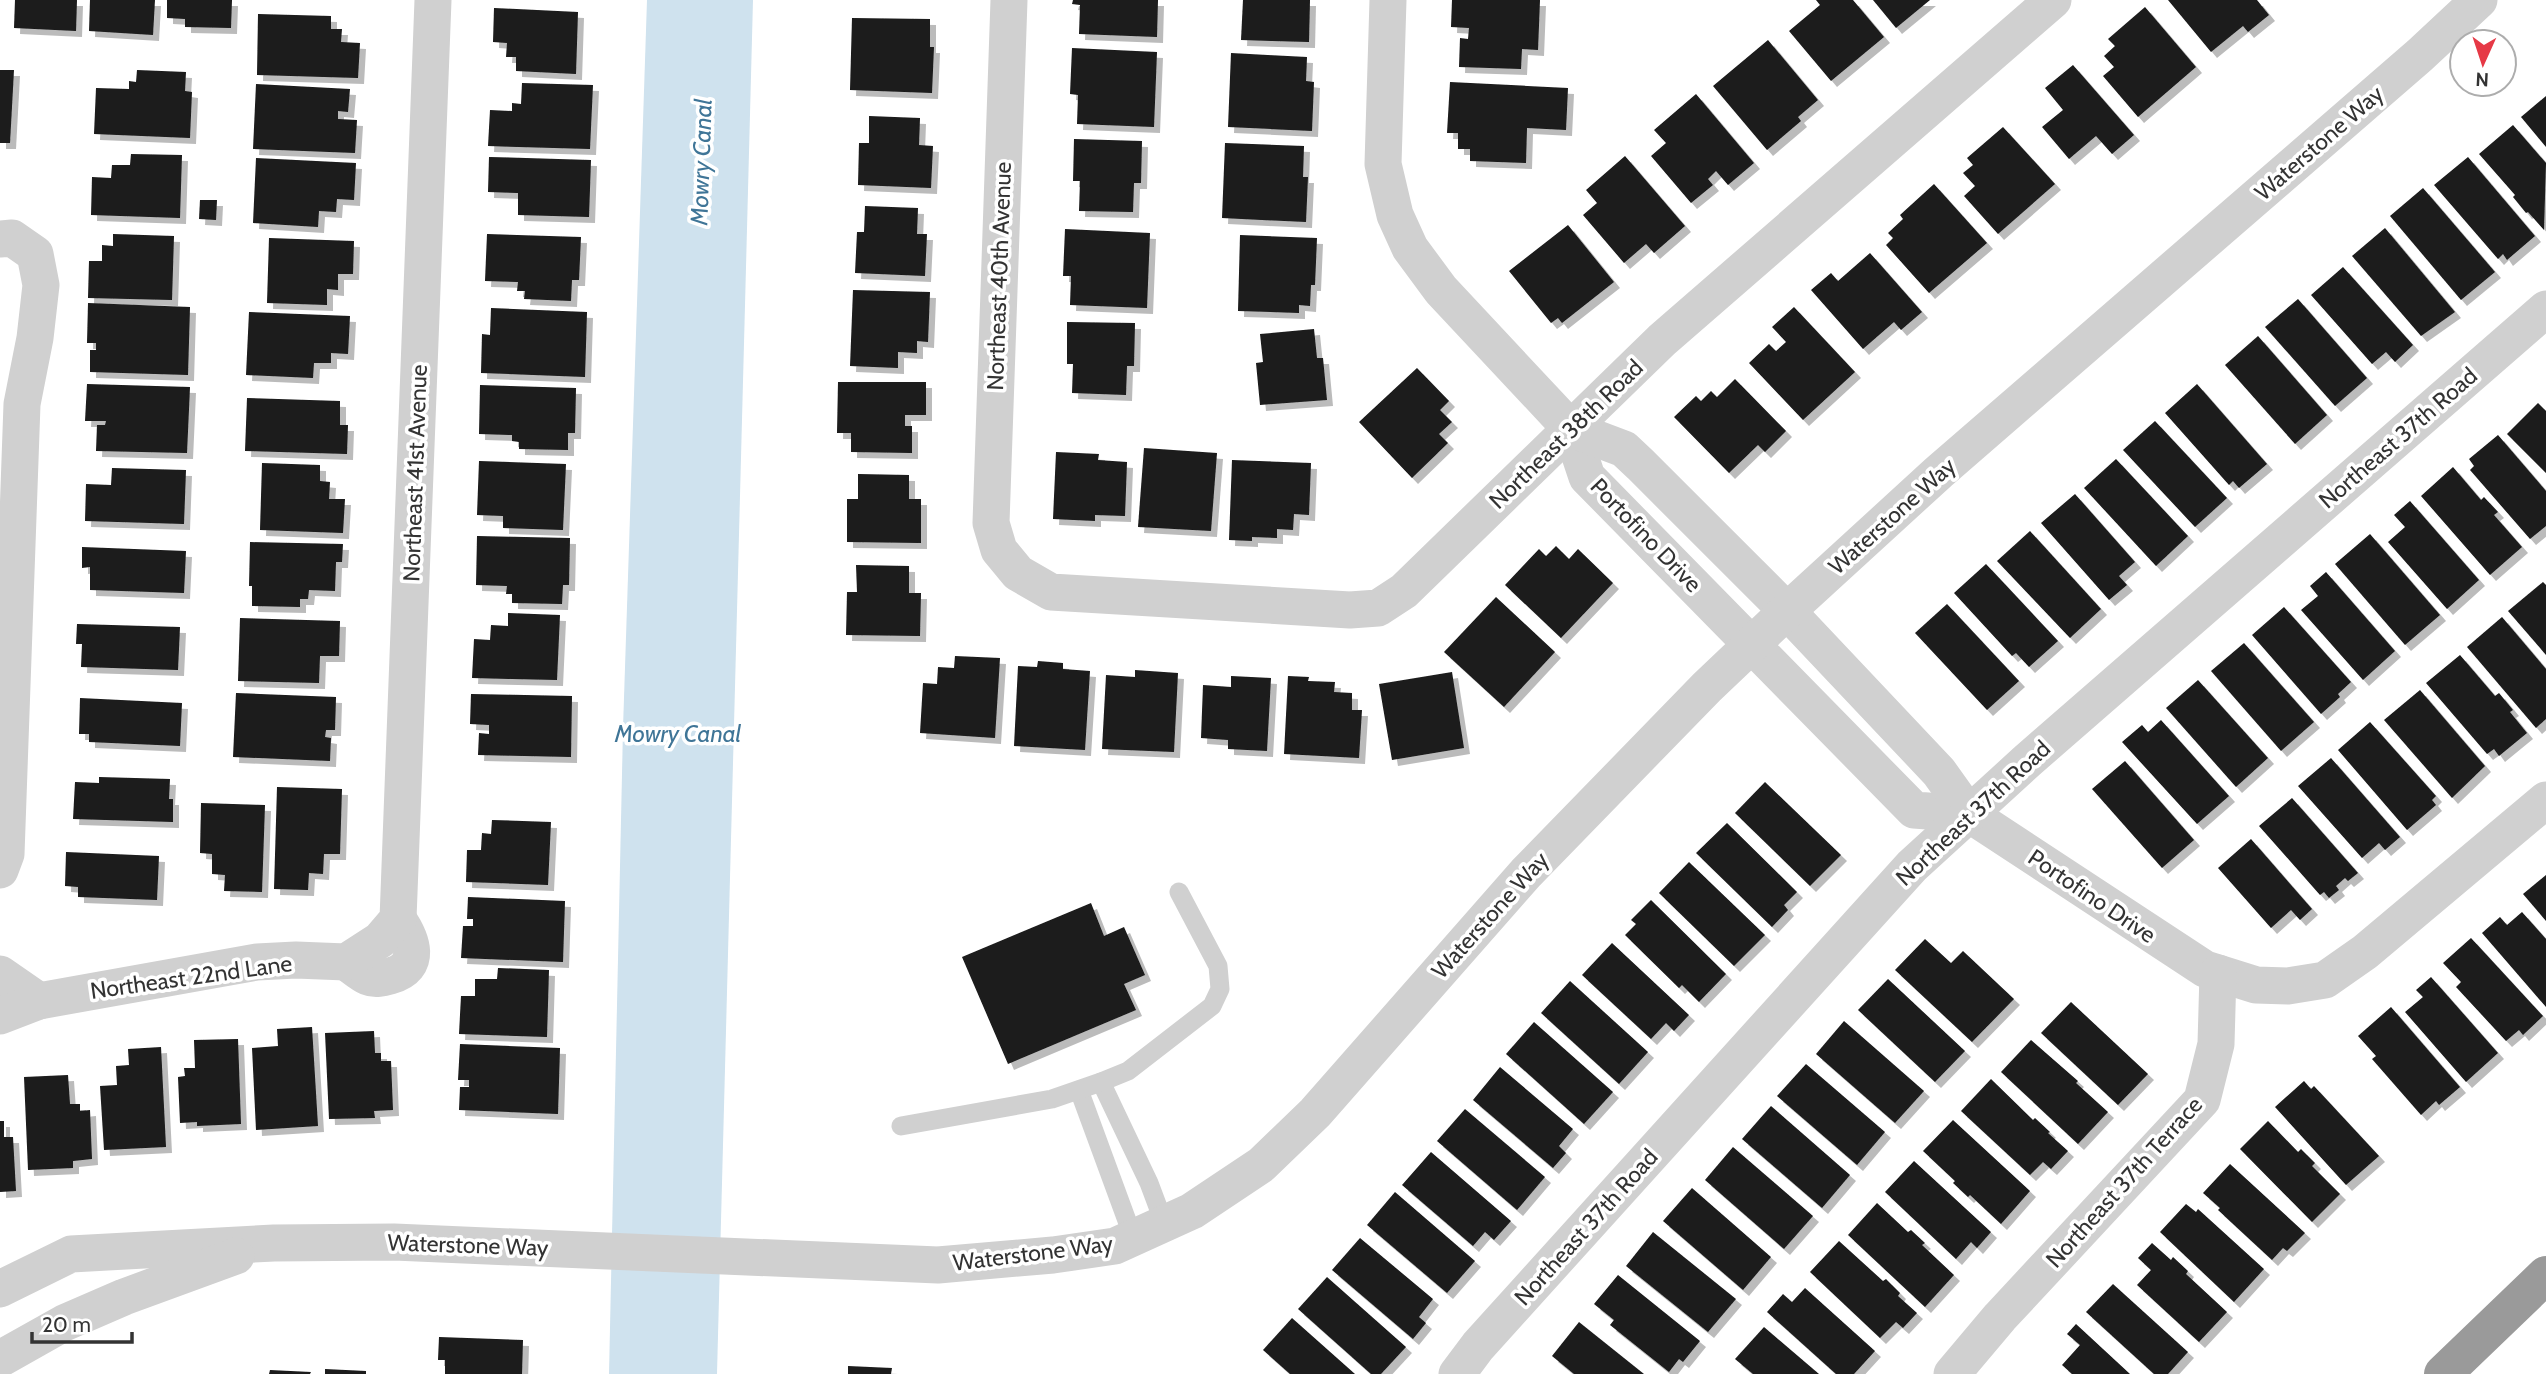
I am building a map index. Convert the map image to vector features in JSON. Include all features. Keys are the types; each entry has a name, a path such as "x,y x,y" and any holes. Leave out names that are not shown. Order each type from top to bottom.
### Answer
{"highway":[{"path":"2444,1374 2546,1275"}],"street":[{"name":"Northeast 41st Avenue","path":"389,929 433,0"},
{"name":"Northeast 40th Avenue","path":"999,550 991,523 1009,0"},
{"path":"1388,0 1383,164 1395,215 1410,248 1441,290 1571,429"},
{"name":"Northeast 38th Road","path":"999,550 1018,573 1051,592 1350,610 1378,608 1404,592 1662,340 2053,0"},
{"name":"Waterstone Way","path":"0,1289 71,1254 274,1243 394,1242 938,1265 1053,1255 1115,1246 1192,1211 1261,1165 1315,1113 1526,873 1707,687 1787,611 1939,472 2420,55 2479,0"},
{"path":"0,239 12,238 35,254 41,285 35,338 13,377 22,404 6,854 0,870"},
{"name":"Northeast 37th Road","path":"1457,1374 1478,1346 1912,866 2026,761 2546,309"},
{"name":"Portofino Drive","path":"1571,429 1623,449 1787,611 1939,772 1969,814 2181,955 2218,974"},
{"name":"Portofino Drive","path":"1571,429 1587,477 1753,643 1914,810 1969,814"},
{"path":"2218,974 2256,985 2288,986 2325,980 2365,953 2546,800"},
{"name":"Northeast 22nd Lane","path":"0,1016 39,1001 257,962 346,962 389,929"},
{"path":"0,974 39,1001"},
{"name":"Northeast 37th Terrace","path":"1952,1374 2000,1317 2202,1100 2216,1044 2218,974"},
{"name":"Waterstone Way","path":"0,1359 64,1323 124,1297 274,1243"}],"lane":[{"path":"901,1126 1052,1099 1101,1082 1128,1071 1212,1006 1220,989 1218,966 1180,892"},
{"path":"1101,1082 1149,1183 1148,1230"},
{"path":"1079,1090 1119,1194 1148,1230"}],"water":[{"name":"Mowry Canal","path":"647,0 753,0 717,1374 609,1374 623,728"}],"building":[{"path":"15,0 77,0 76,31 14,28"},
{"path":"90,0 155,0 153,35 89,31"},
{"path":"167,0 232,0 231,28 185,27 185,19 167,18"},
{"path":"1073,0 1158,0 1157,37 1079,34 1080,5 1072,4"},
{"path":"1243,0 1310,0 1309,42 1241,40"},
{"path":"1452,0 1540,0 1538,50 1522,49 1521,69 1459,67 1460,38 1468,39 1469,28 1451,27"},
{"path":"1816,0 1853,0 1884,37 1831,81 1789,31 1820,5"},
{"path":"1873,0 1930,0 1896,28"},
{"path":"2168,0 2257,0 2269,15 2248,32 2243,26 2211,52"},
{"path":"2145,7 2196,67 2138,117 2103,76 2114,67 2104,56 2115,46 2108,39"},
{"path":"494,8 578,12 576,74 516,71 516,57 506,57 507,43 493,42"},
{"path":"258,14 331,16 331,29 342,29 341,42 360,43 358,78 257,75"},
{"path":"852,18 930,19 930,47 934,47 932,93 850,90"},
{"path":"1768,40 1818,100 1798,117 1801,121 1767,150 1713,86"},
{"path":"1072,48 1157,52 1154,127 1077,124 1078,95 1070,94"},
{"path":"1231,53 1307,57 1306,81 1314,82 1312,131 1228,127"},
{"path":"2073,65 2134,135 2112,154 2096,136 2069,159 2042,127 2063,110 2045,88"},
{"path":"0,70 14,70 10,143 0,143"},
{"path":"137,70 186,72 185,91 192,92 190,138 94,134 96,88 129,89 129,81 136,82"},
{"path":"1450,82 1568,88 1566,130 1527,128 1526,163 1470,161 1470,149 1458,149 1458,133 1447,133"},
{"path":"522,83 593,85 590,149 488,146 490,110 512,111 512,103 521,104"},
{"path":"256,84 350,89 348,112 338,111 338,119 357,120 355,153 253,149"},
{"path":"1696,94 1754,163 1728,185 1716,171 1708,179 1713,185 1691,203 1651,156 1666,143 1654,130"},
{"path":"2546,96 2546,147 2521,117"},
{"path":"869,116 920,118 919,145 933,146 931,188 858,185 859,143 869,143"},
{"path":"2513,125 2546,163 2544,230 2528,212 2526,213 2513,197 2515,195 2479,154"},
{"path":"2003,127 2055,184 1998,234 1964,196 1975,186 1963,173 1973,165 1967,158"},
{"path":"1074,139 1142,141 1141,183 1134,183 1133,212 1079,211 1080,181 1073,181"},
{"path":"1225,143 1304,146 1303,177 1308,177 1306,222 1222,218"},
{"path":"131,154 182,155 180,218 91,215 92,177 111,178 112,165 130,165"},
{"path":"1625,156 1685,226 1654,253 1646,244 1624,263 1583,215 1597,203 1586,190"},
{"path":"489,157 591,160 589,217 518,215 518,193 488,192"},
{"path":"2468,157 2535,236 2507,260 2503,254 2498,259 2434,185"},
{"path":"256,158 356,163 354,200 337,199 336,212 319,211 318,227 253,223"},
{"path":"1934,184 1987,243 1929,293 1886,245 1893,238 1888,233 1903,219 1900,215"},
{"path":"2423,188 2495,272 2461,300 2390,216"},
{"path":"200,200 217,200 216,220 199,219"},
{"path":"865,206 918,208 917,234 927,234 925,276 855,273 857,232 864,232"},
{"path":"1568,225 1614,282 1562,323 1558,318 1551,323 1509,271"},
{"path":"2385,228 2455,312 2421,336 2352,256"},
{"path":"1065,229 1150,233 1147,308 1070,305 1071,276 1063,276"},
{"path":"113,234 174,236 172,300 88,298 89,261 102,261 102,245 113,246"},
{"path":"487,234 581,237 579,280 572,280 571,301 524,299 525,291 517,291 518,282 485,281"},
{"path":"1240,235 1317,238 1315,285 1311,285 1310,306 1299,305 1299,313 1238,311"},
{"path":"269,238 354,241 353,274 338,274 338,290 327,289 327,305 267,303"},
{"path":"1870,253 1922,312 1901,330 1894,322 1863,349 1811,290 1831,273 1838,281"},
{"path":"2343,267 2413,345 2395,362 2386,352 2372,364 2311,295"},
{"path":"853,290 930,292 928,342 917,341 917,353 898,352 898,368 850,366"},
{"path":"2298,299 2367,378 2335,406 2265,327"},
{"path":"88,303 190,307 188,375 90,372 90,350 96,350 96,343 87,343"},
{"path":"1794,307 1855,372 1803,420 1749,363 1769,344 1776,351 1786,342 1772,327"},
{"path":"491,308 587,312 585,377 481,373 482,334 490,335"},
{"path":"249,312 350,316 348,354 331,353 331,363 314,363 313,378 246,375"},
{"path":"1067,322 1135,323 1134,366 1127,366 1126,395 1072,393 1073,364 1067,364"},
{"path":"1314,329 1317,358 1323,358 1327,400 1260,405 1256,363 1263,362 1260,334"},
{"path":"2258,336 2327,415 2295,444 2225,365"},
{"path":"1417,368 1449,401 1440,410 1452,422 1439,434 1448,443 1412,478 1359,422"},
{"path":"1735,379 1786,431 1765,452 1758,445 1729,473 1674,417 1696,396 1701,401 1711,391 1717,397"},
{"path":"838,382 926,382 926,415 905,415 905,426 912,426 912,453 851,452 851,433 837,433"},
{"path":"87,384 190,387 187,453 96,451 97,425 105,425 106,421 85,421"},
{"path":"2197,384 2267,464 2239,488 2233,481 2229,485 2165,413"},
{"path":"480,385 576,388 575,433 568,433 568,450 519,449 519,442 512,441 512,435 479,434"},
{"path":"247,398 340,401 340,425 348,425 347,454 245,451"},
{"path":"2538,403 2546,411 2546,473 2507,434"},
{"path":"2155,421 2227,498 2195,527 2123,450"},
{"path":"2498,435 2546,491 2546,526 2530,539 2470,470 2474,466 2469,459"},
{"path":"1144,448 1217,453 1211,531 1138,527"},
{"path":"1056,452 1099,454 1098,460 1127,462 1125,516 1095,515 1095,521 1053,519"},
{"path":"2116,459 2188,536 2156,566 2084,488"},
{"path":"1232,460 1311,463 1309,515 1294,514 1293,530 1277,529 1277,538 1229,540"},
{"path":"479,461 566,464 563,530 503,528 503,516 477,515"},
{"path":"262,463 320,465 320,481 330,482 329,499 345,499 343,533 260,530"},
{"path":"2453,467 2481,500 2484,497 2498,512 2494,515 2522,547 2490,575 2421,496"},
{"path":"112,468 186,470 184,524 85,521 86,484 111,485"},
{"path":"858,474 909,475 909,499 921,499 921,543 847,542 847,499 858,499"},
{"path":"2075,494 2135,562 2119,576 2127,585 2109,600 2041,523"},
{"path":"2410,501 2479,580 2447,609 2388,542 2405,527 2394,515"},
{"path":"2030,531 2101,609 2070,638 1997,561"},
{"path":"2370,534 2440,615 2405,645 2335,564"},
{"path":"477,536 570,538 569,585 563,585 562,604 512,603 512,594 506,594 507,586 476,585"},
{"path":"250,542 343,544 342,562 336,562 335,591 309,590 308,599 300,599 300,607 252,606 252,586 249,586"},
{"path":"1556,546 1569,559 1578,549 1613,583 1561,638 1505,585 1539,549 1546,556"},
{"path":"82,547 186,551 184,593 90,590 90,567 82,568"},
{"path":"1986,564 2058,641 2029,667 2016,653 2012,656 1954,593"},
{"path":"856,565 909,566 909,593 921,593 920,636 846,635 847,592 857,592"},
{"path":"2326,572 2395,651 2363,680 2301,610 2318,596 2310,586"},
{"path":"2543,582 2546,585 2546,655 2508,611"},
{"path":"1496,597 1555,652 1504,707 1444,652"},
{"path":"1947,604 2019,681 1987,710 1915,633"},
{"path":"2284,607 2351,682 2338,694 2340,697 2321,714 2252,635"},
{"path":"508,613 560,615 557,680 472,678 474,639 490,640 491,625 508,626"},
{"path":"2502,617 2546,669 2546,719 2536,728 2467,647"},
{"path":"240,618 340,621 339,656 320,656 319,683 238,681"},
{"path":"77,624 180,627 178,670 81,667 82,644 76,644"},
{"path":"2244,643 2314,722 2281,751 2211,671"},
{"path":"2460,655 2495,696 2499,693 2527,733 2499,756 2494,749 2487,754 2426,683"},
{"path":"955,656 1000,658 995,738 920,733 923,683 937,684 938,667 954,668"},
{"path":"1038,661 1063,663 1063,669 1090,671 1085,750 1014,746 1018,666 1037,667"},
{"path":"1135,670 1178,673 1174,752 1102,749 1106,675 1135,677"},
{"path":"1452,672 1464,748 1392,760 1379,684"},
{"path":"1231,676 1271,678 1267,751 1228,749 1228,740 1201,738 1203,685 1231,687"},
{"path":"1288,676 1309,677 1308,681 1335,682 1334,692 1352,693 1352,710 1362,710 1359,758 1284,754"},
{"path":"2198,680 2268,758 2236,787 2166,708"},
{"path":"2420,690 2485,766 2452,798 2384,720"},
{"path":"236,693 336,697 335,730 326,730 325,737 331,738 330,761 233,757"},
{"path":"471,694 572,696 571,757 478,755 479,733 489,734 489,725 470,724"},
{"path":"80,698 182,703 180,746 89,742 89,734 79,734"},
{"path":"2161,720 2229,796 2197,824 2122,742 2142,725 2148,732"},
{"path":"2370,722 2436,796 2432,800 2436,805 2407,830 2338,750"},
{"path":"2331,758 2400,837 2385,850 2379,843 2362,858 2298,786"},
{"path":"2125,761 2194,840 2162,868 2092,789"},
{"path":"99,777 170,779 169,799 173,799 173,822 73,819 75,782 99,783"},
{"path":"1765,782 1841,855 1810,886 1735,813"},
{"path":"277,787 342,789 340,854 324,854 323,874 309,873 308,890 274,889"},
{"path":"2292,798 2358,873 2348,881 2345,878 2336,886 2339,890 2329,898 2324,892 2320,895 2259,826"},
{"path":"201,803 265,805 262,892 224,891 225,875 212,874 212,854 200,853"},
{"path":"492,820 551,822 548,885 466,882 467,850 481,850 482,833 491,834"},
{"path":"1727,823 1797,892 1784,905 1788,910 1772,927 1696,853"},
{"path":"2251,839 2312,909 2300,920 2291,910 2271,928 2218,868"},
{"path":"66,852 159,856 157,900 78,897 78,887 65,886"},
{"path":"1689,862 1765,935 1734,966 1659,893"},
{"path":"2546,875 2546,921 2523,894"},
{"path":"468,897 565,901 563,962 461,958 463,926 473,926 473,919 467,919"},
{"path":"1651,900 1726,974 1699,1002 1682,985 1679,988 1625,935 1636,924 1631,920"},
{"path":"1091,903 1104,936 1124,927 1145,975 1124,984 1136,1010 1008,1064 962,957"},
{"path":"2522,912 2546,939 2546,1007 2482,933 2500,917 2507,925"},
{"path":"2471,938 2543,1016 2523,1035 2519,1030 2506,1041 2456,987 2461,982 2443,963"},
{"path":"1925,939 1951,963 1963,951 2014,999 1972,1042 1895,970"},
{"path":"1612,943 1689,1015 1674,1031 1666,1023 1651,1039 1582,975"},
{"path":"498,968 549,970 547,1037 459,1034 461,996 475,996 475,979 497,979"},
{"path":"2431,977 2498,1053 2466,1082 2405,1012 2423,997 2416,990"},
{"path":"1888,979 1965,1051 1935,1082 1858,1010"},
{"path":"1570,981 1648,1052 1619,1084 1541,1013"},
{"path":"2071,1002 2148,1074 2118,1105 2041,1033"},
{"path":"2391,1007 2460,1087 2439,1105 2436,1101 2421,1115 2372,1059 2376,1056 2358,1036"},
{"path":"1844,1021 1924,1091 1895,1123 1816,1054"},
{"path":"1534,1022 1613,1092 1584,1124 1506,1054"},
{"path":"312,1027 318,1126 256,1130 252,1048 278,1046 277,1029"},
{"path":"374,1031 375,1053 381,1053 381,1061 391,1061 393,1110 374,1111 375,1118 329,1119 325,1033"},
{"path":"238,1039 241,1124 197,1126 197,1122 180,1123 178,1077 185,1076 184,1068 195,1068 194,1040"},
{"path":"2031,1040 2078,1081 2076,1083 2108,1112 2078,1144 2001,1072"},
{"path":"460,1044 560,1048 558,1114 459,1110 460,1087 469,1087 469,1080 458,1080"},
{"path":"161,1047 166,1147 104,1150 100,1086 117,1085 116,1066 129,1065 128,1049"},
{"path":"1806,1064 1885,1132 1857,1165 1777,1096"},
{"path":"1500,1067 1573,1129 1559,1146 1566,1153 1553,1168 1473,1100"},
{"path":"68,1075 70,1104 80,1104 80,1111 90,1110 92,1159 73,1161 73,1168 28,1170 24,1077"},
{"path":"1991,1079 2068,1151 2051,1169 2043,1162 2030,1175 1961,1111"},
{"path":"2304,1081 2311,1089 2314,1086 2379,1156 2346,1185 2275,1107"},
{"path":"1771,1106 1850,1175 1822,1208 1742,1139"},
{"path":"1465,1109 1545,1177 1517,1210 1437,1141"},
{"path":"1953,1120 2030,1191 2001,1224 1953,1183 1955,1181 1923,1151"},
{"path":"0,1121 4,1121 4,1137 13,1137 16,1191 0,1192"},
{"path":"2268,1121 2298,1152 2301,1149 2315,1163 2312,1166 2340,1194 2312,1222 2240,1149"},
{"path":"1733,1147 1813,1216 1784,1249 1705,1180"},
{"path":"1431,1152 1511,1221 1494,1240 1485,1232 1473,1246 1402,1185"},
{"path":"1914,1161 1991,1232 1977,1248 1971,1242 1956,1259 1885,1192"},
{"path":"2230,1164 2305,1233 2287,1251 2283,1248 2272,1260 2203,1193"},
{"path":"1692,1188 1771,1257 1743,1290 1663,1221"},
{"path":"1395,1192 1475,1261 1447,1293 1367,1225"},
{"path":"1877,1203 1908,1232 1911,1230 1925,1243 1922,1245 1954,1275 1925,1307 1848,1235"},
{"path":"2186,1204 2196,1212 2198,1209 2264,1269 2234,1302 2160,1232"},
{"path":"1653,1232 1736,1299 1708,1332 1626,1266"},
{"path":"1360,1238 1433,1299 1419,1317 1426,1323 1413,1339 1332,1270"},
{"path":"1839,1241 1883,1281 1886,1279 1900,1293 1898,1296 1917,1313 1903,1328 1896,1322 1880,1338 1810,1272"},
{"path":"2152,1243 2171,1260 2173,1257 2188,1271 2186,1274 2227,1312 2199,1342 2137,1285 2151,1270 2138,1258"},
{"path":"1618,1275 1700,1341 1683,1362 1679,1359 1669,1372 1610,1325 1614,1320 1594,1304"},
{"path":"1327,1277 1406,1347 1381,1374 1371,1374 1298,1309"},
{"path":"2113,1284 2188,1352 2168,1374 2154,1374 2086,1312"},
{"path":"1805,1288 1875,1351 1854,1374 1836,1374 1767,1312 1783,1294 1792,1302"},
{"path":"1292,1318 1355,1374 1290,1374 1263,1350"},
{"path":"1579,1322 1644,1374 1574,1374 1552,1356"},
{"path":"2076,1324 2130,1374 2072,1374 2062,1365 2080,1345 2067,1334"},
{"path":"1764,1327 1819,1374 1753,1374 1735,1359"},
{"path":"439,1337 523,1340 522,1374 445,1374 445,1360 438,1360"},
{"path":"848,1366 892,1368 891,1374 848,1374"},
{"path":"325,1369 366,1371 366,1374 325,1374"},
{"path":"270,1370 311,1372 269,1374"}]}
